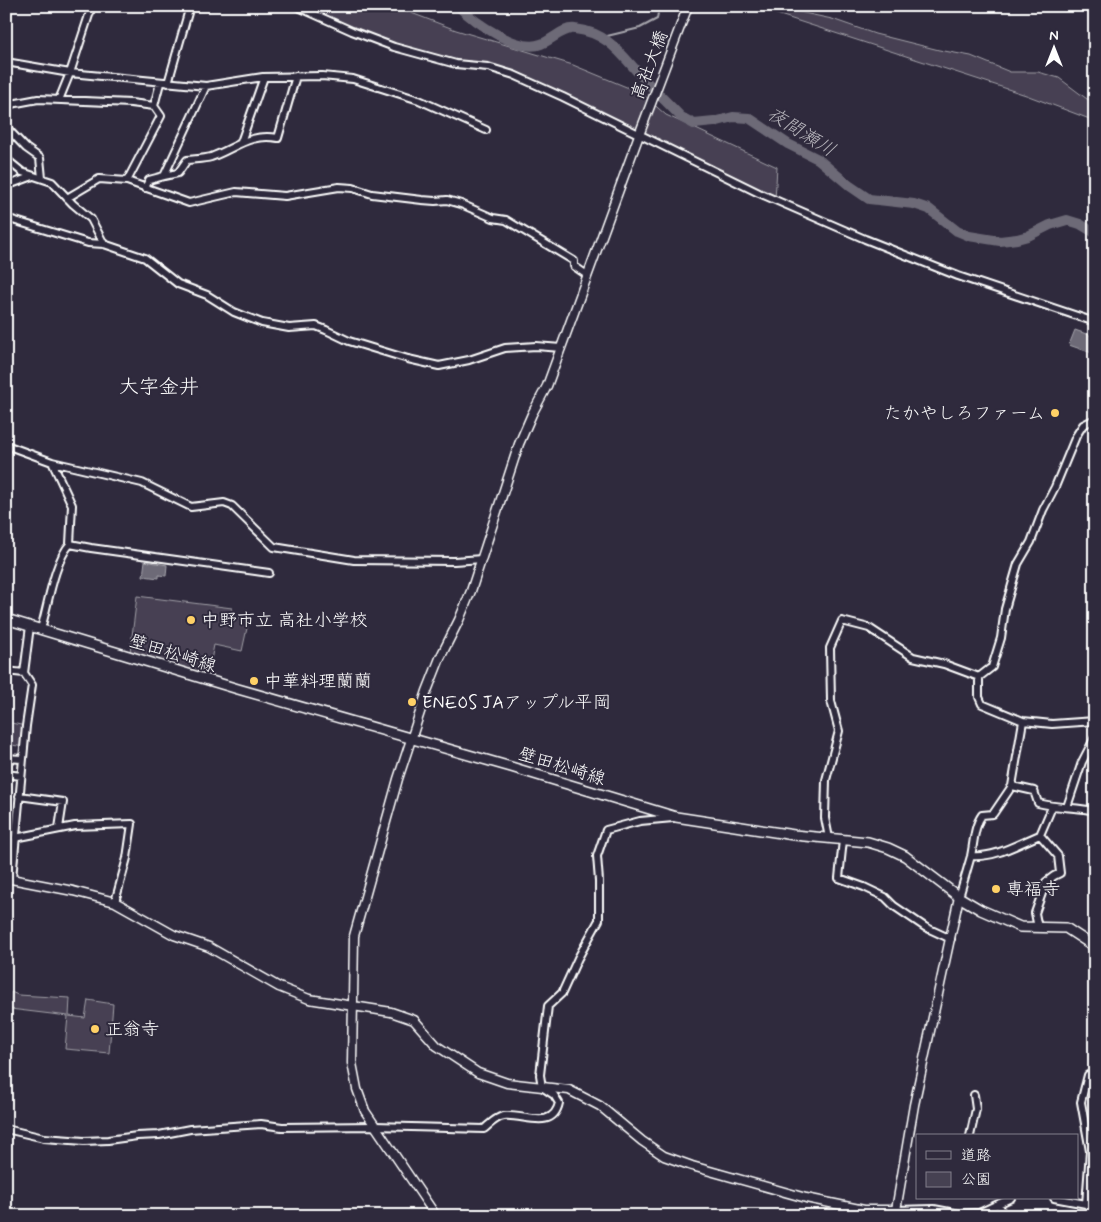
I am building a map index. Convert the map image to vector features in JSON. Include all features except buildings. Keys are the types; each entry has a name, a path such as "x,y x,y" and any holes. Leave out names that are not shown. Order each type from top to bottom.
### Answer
{"main road":[{"name":"壁田松崎線","path":"6,619 676,817 794,835 868,842 888,848 905,856 959,898 981,910 1020,926 1066,928 1095,947"}],"street":[{"path":"59,100 92,6"},
{"path":"168,83 190,6"},
{"path":"296,6 394,47 456,64 514,74 759,193 865,239 958,276 1095,322"},
{"name":"高社大橋","path":"436,1216 365,1111 357,1089 352,1063 354,936 359,912 411,738 440,658 459,620 482,559 519,444 547,386 688,6"},
{"path":"6,62 70,73 206,86 264,77 322,76 353,79 419,100 486,130"},
{"path":"145,188 149,180 178,173 188,160 210,157 241,142 264,136 278,138 296,76"},
{"path":"241,142 264,77"},
{"path":"154,106 160,83"},
{"path":"164,176 206,86"},
{"path":"6,105 38,99 131,103 154,106 161,116 127,181"},
{"path":"6,127 26,148 40,158 42,178"},
{"path":"6,159 22,172 52,182 91,219 104,244"},
{"path":"6,186 33,176"},
{"path":"67,198 99,179 127,181 189,203 236,192 285,196 339,188 353,188 372,194 422,200 447,200 462,204 493,218 506,220 521,228 574,261 574,266 587,275"},
{"path":"6,218 88,243 104,244 145,258 178,284 207,296 234,312 262,323 289,328 316,326 349,341 439,366 469,360 505,348 536,346 561,348"},
{"path":"979,677 992,667 1001,638 1005,609 1018,564 1031,542 1076,436 1083,425 1095,419"},
{"path":"6,445 52,462 142,483 191,507 224,503 232,506 274,547 354,560 454,561 482,559"},
{"path":"41,630 56,569 70,544 72,505 52,462"},
{"path":"70,544 269,573"},
{"path":"829,838 825,818 826,780 839,731 831,701 830,648 842,621 869,628 913,658 944,664 979,677"},
{"path":"30,626 24,673 32,685 27,712 15,838 9,879 73,891 115,902 174,934 209,947 279,987 309,999 391,1012 414,1020 438,1046 478,1073 506,1083 569,1090 600,1106 664,1156 685,1164 806,1198 864,1210 895,1213 934,1209 960,1214 979,1213 1007,1200"},
{"path":"6,671 24,673"},
{"path":"979,677 979,697 982,704 1023,721 1052,724 1095,721"},
{"path":"895,1213 914,1105 959,898 971,856 976,823 982,815 993,814 1012,786 1023,721"},
{"path":"1067,807 1082,762 1095,738"},
{"path":"6,758 22,759"},
{"path":"6,774 21,776"},
{"path":"1012,786 1034,791 1038,803 1052,807 1095,811"},
{"path":"19,796 63,802 58,828"},
{"path":"971,856 984,857 999,853 1040,835 1052,807"},
{"path":"6,1129 44,1138 84,1141 159,1135 190,1129 261,1124 282,1127 375,1126 484,1129 495,1120 504,1116 538,1119 550,1118 557,1112 559,1103 554,1095 542,1087 540,1075 548,1006 562,993 578,958 599,920 597,856 606,830 640,821 676,817"},
{"path":"15,838 58,828 132,824 127,858 115,902"},
{"path":"1038,928 1034,914 1046,882 1060,873 1058,856 1040,835"},
{"path":"843,840 839,878 886,897 894,906 924,927 951,939"},
{"path":"1086,1204 1090,1151 1081,1102 1088,1075"},
{"path":"970,1134 976,1109 974,1095"},
{"path":"1065,1200 1086,1204 1095,1215"},
{"path":"1000,1203 1001,1216"}],"green space":[{"path":"296,6 393,6 456,30 573,65 641,93 666,115 777,167 775,200 514,75 456,64 394,47"},
{"path":"752,6 771,6 832,19 875,34 971,56 1010,72 1038,72 1059,78 1087,99 1095,101 1095,121 1026,95"},
{"path":"137,596 232,608 232,616 249,619 242,651 214,645 208,675 130,652"},
{"path":"6,722 26,726 24,747 6,744"},
{"path":"11,992 18,995 70,998 69,1016 85,1018 88,1000 113,1004 109,1053 65,1049 68,1016 10,1009"}],"shaded area":[{"path":"1075,330 1095,337 1095,354 1069,345"},
{"path":"145,561 167,565 166,576 159,575 159,578 143,576"}],"waterway":[{"name":"夜間瀬川","path":"458,6 485,27 509,40 521,44 531,46 541,44 571,29 587,31 597,35 622,54 681,117 694,124 714,122 733,117 749,118 788,144 818,159 869,199 914,204 929,209 957,231 969,236 1000,241 1017,239 1067,220 1080,224 1095,233"},
{"path":"603,37 640,28 657,19 659,6"}],"place":[{"name":"たかやしろファーム","path":"1055,413"},
{"name":"中野市立 高社小学校","path":"191,620"},
{"name":"中華料理蘭蘭","path":"254,681"},
{"name":"ENEOS JAアップル平岡","path":"412,702"},
{"name":"専福寺","path":"996,889"},
{"name":"正翁寺","path":"95,1029"}],"district":[{"name":"大字金井","path":"159,386"}]}
